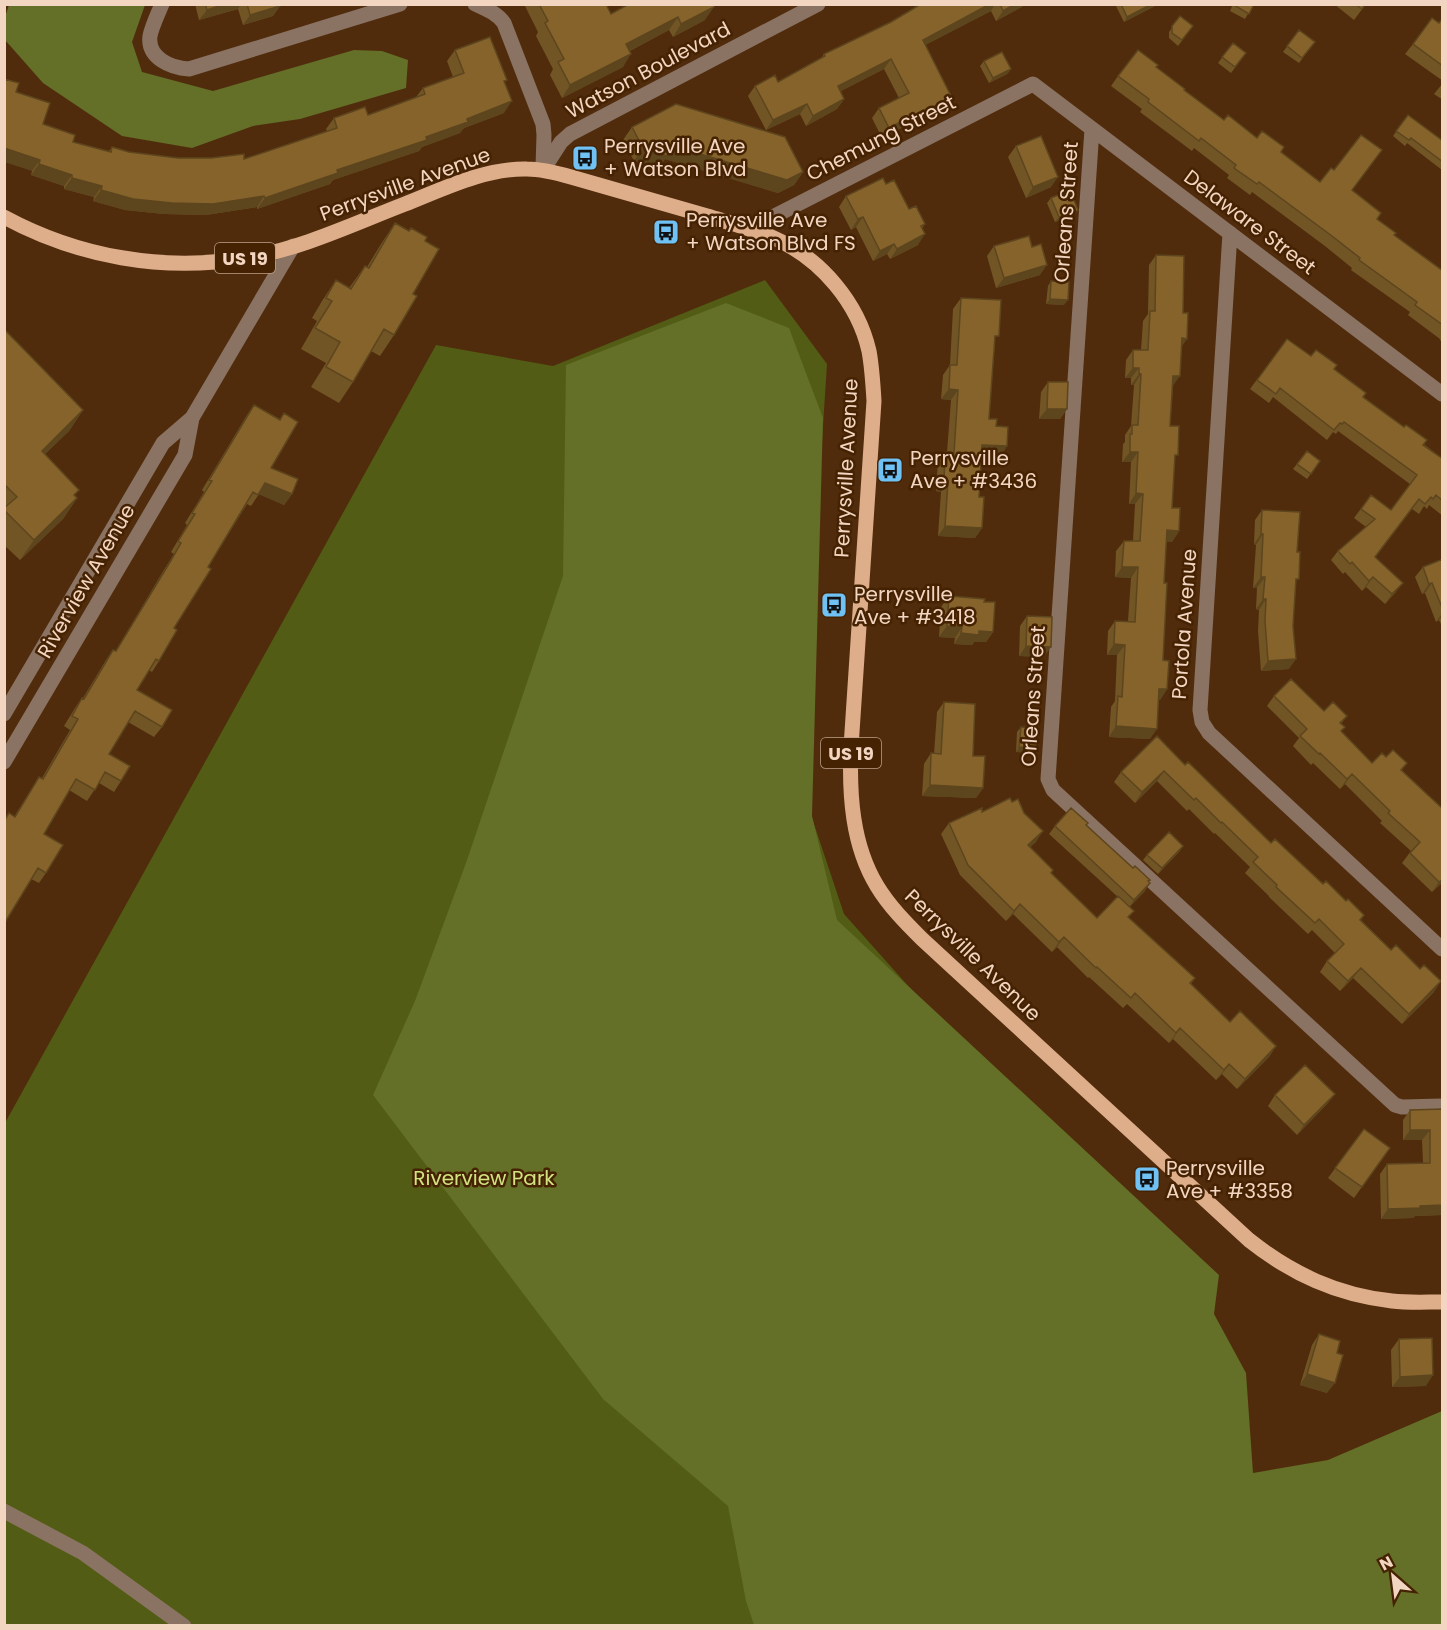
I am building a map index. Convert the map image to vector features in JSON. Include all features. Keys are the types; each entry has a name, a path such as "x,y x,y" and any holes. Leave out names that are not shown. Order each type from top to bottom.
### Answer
{"main road":[{"name":"Perrysville Avenue","path":"4,217 46,237 115,257 176,264 225,261 247,258 293,246 480,176 511,170 543,170 748,229 793,248 819,267 841,292 858,319 872,366 874,400 850,789 852,811 861,851 877,886 905,922 922,939 1240,1232 1269,1256 1314,1281 1366,1297 1392,1301 1443,1302"}],"street":[{"path":"162,4 150,34 153,51 166,64 189,69 400,4"},
{"path":"475,4 494,13 504,23 543,124 543,170"},
{"name":"Watson Boulevard","path":"543,170 561,142 570,134 818,4"},
{"name":"Delaware Street","path":"1033,84 1443,394"},
{"name":"Chemung Street","path":"748,229 1033,84"},
{"name":"Orleans Street","path":"1092,129 1048,779 1053,790 1395,1105 1402,1107 1443,1106"},
{"name":"Portola Avenue","path":"1230,233 1200,710 1202,722 1209,733 1443,949"},
{"name":"Riverview Avenue","path":"4,714 164,443 192,418 293,246"},
{"name":"Riverview Avenue","path":"4,762 184,455 192,418"},
{"path":"4,1511 83,1553 184,1626"}],"green space":[{"path":"9,5 145,5 132,42 142,72 213,91 354,50 382,51 408,60 406,88 300,119 253,126 192,148 122,136 43,83 5,40 5,17"},
{"name":"Riverview Park","path":"765,280 827,364 800,782 844,914 1150,1257 1158,1535 1442,1625 5,1626 5,1123 436,345 553,366"},
{"path":"726,303 789,328 823,418 812,816 837,920 1219,1275 1214,1314 1246,1373 1253,1473 1328,1460 1442,1411 1442,1625 754,1625 746,1601 728,1506 603,1399 373,1095 415,1001 466,863 563,576 566,365"}],"building":[{"path":"205,4 225,4 207,10"},
{"path":"247,4 280,4 280,6 250,15"},
{"path":"539,4 606,4 611,14 629,4 713,4 714,7 681,24 678,17 626,44 631,54 570,85 558,62 564,59 545,23 548,21"},
{"path":"921,4 990,4 923,40 952,100 889,128 879,108 909,93 891,59 838,86 844,99 813,116 807,104 773,120 755,86 775,75 778,82 825,56 824,54 891,22"},
{"path":"1000,4 1015,4 1003,11"},
{"path":"1121,4 1152,4 1127,17"},
{"path":"1234,4 1254,4 1249,14"},
{"path":"1355,4 1365,4 1362,9"},
{"path":"1180,16 1193,26 1182,40 1172,33 1172,26"},
{"path":"1432,18 1439,23 1443,18 1443,66 1413,44"},
{"path":"1299,30 1315,42 1302,58 1287,46"},
{"path":"490,37 507,80 504,81 512,101 467,119 468,122 426,137 427,140 337,170 338,173 265,198 264,196 213,204 133,199 101,190 102,186 72,178 72,175 39,164 40,160 4,148 4,79 19,83 16,92 50,103 43,124 75,135 73,142 111,152 112,147 129,152 178,158 211,158 244,154 244,159 337,128 334,118 365,107 368,115 425,94 423,88 464,73 455,50"},
{"path":"1233,43 1246,53 1235,67 1222,57"},
{"path":"1138,50 1158,65 1156,67 1184,90 1224,120 1228,115 1257,138 1262,131 1284,147 1281,152 1320,182 1331,168 1334,170 1361,135 1382,150 1352,190 1381,213 1377,219 1396,233 1394,235 1443,271 1443,325 1415,305 1417,302 1359,260 1360,258 1332,236 1259,182 1257,184 1234,168 1236,165 1201,138 1199,141 1118,76"},
{"path":"1002,52 1011,69 993,78 984,61"},
{"path":"676,104 785,137 803,172 787,180 670,145 667,156 643,148 632,127"},
{"path":"1408,115 1443,141 1443,162 1411,138 1409,140 1396,131"},
{"path":"1041,136 1058,177 1033,187 1016,146"},
{"path":"883,178 886,184 894,180 909,209 916,206 925,224 921,226 925,234 897,249 894,244 880,251 863,217 858,219 846,196"},
{"path":"1070,190 1078,210 1059,217 1051,198"},
{"path":"395,223 409,231 411,228 427,237 425,241 439,249 413,294 417,296 394,335 384,329 353,382 326,367 340,342 315,328 332,301 326,298 336,280 351,289 365,266 369,268"},
{"path":"1029,236 1032,247 1041,244 1047,265 1004,278 994,246"},
{"path":"1156,255 1184,256 1183,313 1188,313 1187,339 1182,338 1180,376 1173,376 1170,426 1179,426 1172,508 1180,508 1179,531 1167,530 1163,660 1169,661 1167,689 1159,689 1157,729 1116,726 1118,696 1122,697 1125,645 1114,644 1115,621 1135,622 1138,567 1122,567 1124,541 1140,541 1143,494 1136,493 1138,452 1130,452 1132,425 1138,425 1141,374 1139,374 1139,368 1133,368 1133,350 1148,350 1150,311 1155,311"},
{"path":"1051,281 1069,282 1068,300 1050,299"},
{"path":"961,298 1001,300 999,336 995,336 989,419 997,419 996,426 1008,427 1007,446 982,445 979,497 984,497 982,528 945,526 948,481 944,481 945,452 954,453 958,390 949,389 950,365 957,365"},
{"path":"4,329 83,410 42,451 79,490 74,495 77,498 34,540 4,510 17,497 4,484"},
{"path":"1287,339 1311,356 1316,350 1337,365 1334,369 1366,393 1363,397 1404,427 1406,425 1427,440 1423,445 1443,459 1443,501 1436,495 1425,504 1419,499 1375,557 1403,583 1392,594 1373,577 1369,581 1352,562 1350,564 1338,551 1375,519 1361,509 1371,495 1391,510 1417,475 1344,422 1334,430 1280,388 1276,394 1257,380"},
{"path":"1048,382 1068,382 1067,409 1047,409"},
{"path":"254,405 280,420 284,413 298,422 271,468 298,479 292,494 265,483 258,495 253,492 208,567 211,569 174,628 177,630 159,661 156,659 137,690 172,710 162,727 135,711 109,754 130,766 121,781 105,772 95,790 76,779 44,834 63,845 46,873 38,868 4,924 4,821 9,813 15,817 39,777 43,779 78,719 72,716 82,698 84,699 113,650 116,651 170,562 181,543 178,541 195,514 192,513 212,481 209,480"},
{"path":"1307,451 1320,461 1311,474 1297,464"},
{"path":"1262,510 1300,512 1297,552 1300,552 1299,579 1296,579 1293,626 1296,659 1268,661 1266,599 1263,599 1265,577 1261,577"},
{"path":"1443,559 1443,610 1423,567"},
{"path":"949,596 995,602 993,632 979,631 979,635 961,633 962,627 947,626"},
{"path":"1027,616 1052,617 1051,647 1026,646"},
{"path":"1291,679 1324,711 1333,702 1347,716 1340,723 1345,727 1341,731 1372,763 1382,753 1386,757 1393,750 1407,763 1401,770 1443,809 1443,879 1439,882 1410,853 1420,842 1388,813 1390,811 1352,774 1347,779 1300,736 1307,729 1274,696"},
{"path":"944,702 975,704 973,756 985,756 983,788 930,785 931,753 941,754"},
{"path":"1021,727 1038,728 1036,748 1019,747"},
{"path":"1157,736 1185,765 1188,762 1271,843 1275,839 1323,884 1326,881 1346,901 1348,899 1364,915 1360,920 1391,950 1396,945 1420,969 1424,965 1441,981 1409,1014 1361,968 1348,981 1327,961 1344,944 1319,919 1315,923 1276,887 1277,885 1253,862 1258,857 1164,771 1142,792 1121,772"},
{"path":"1010,798 1012,802 1018,799 1024,813 1043,831 1028,845 1053,870 1051,873 1097,918 1118,896 1134,911 1128,917 1195,978 1190,983 1230,1022 1240,1011 1276,1046 1245,1079 1229,1064 1224,1070 1180,1028 1176,1033 1135,993 1131,998 1064,937 1059,942 1020,904 1014,911 968,865 949,823 982,808 982,812"},
{"path":"1071,808 1133,868 1135,866 1150,880 1148,881 1150,883 1134,900 1055,826"},
{"path":"1169,832 1183,846 1162,868 1147,855"},
{"path":"1305,1065 1335,1094 1304,1125 1275,1095"},
{"path":"1443,1109 1443,1205 1388,1209 1387,1164 1430,1163 1430,1130 1410,1130 1410,1110"},
{"path":"1364,1129 1390,1148 1362,1187 1335,1168"},
{"path":"1319,1334 1340,1341 1337,1353 1343,1355 1335,1383 1307,1374"},
{"path":"1432,1338 1433,1375 1400,1377 1399,1339"}],"place":[{"name":"Perrysville Ave + Watson Blvd","path":"585,158"},
{"name":"Perrysville Ave + Watson Blvd FS","path":"666,232"},
{"name":"Perrysville Ave + #3436","path":"890,470"},
{"name":"Perrysville Ave + #3418","path":"834,605"},
{"name":"Perrysville Ave + #3358","path":"1147,1179"}]}
